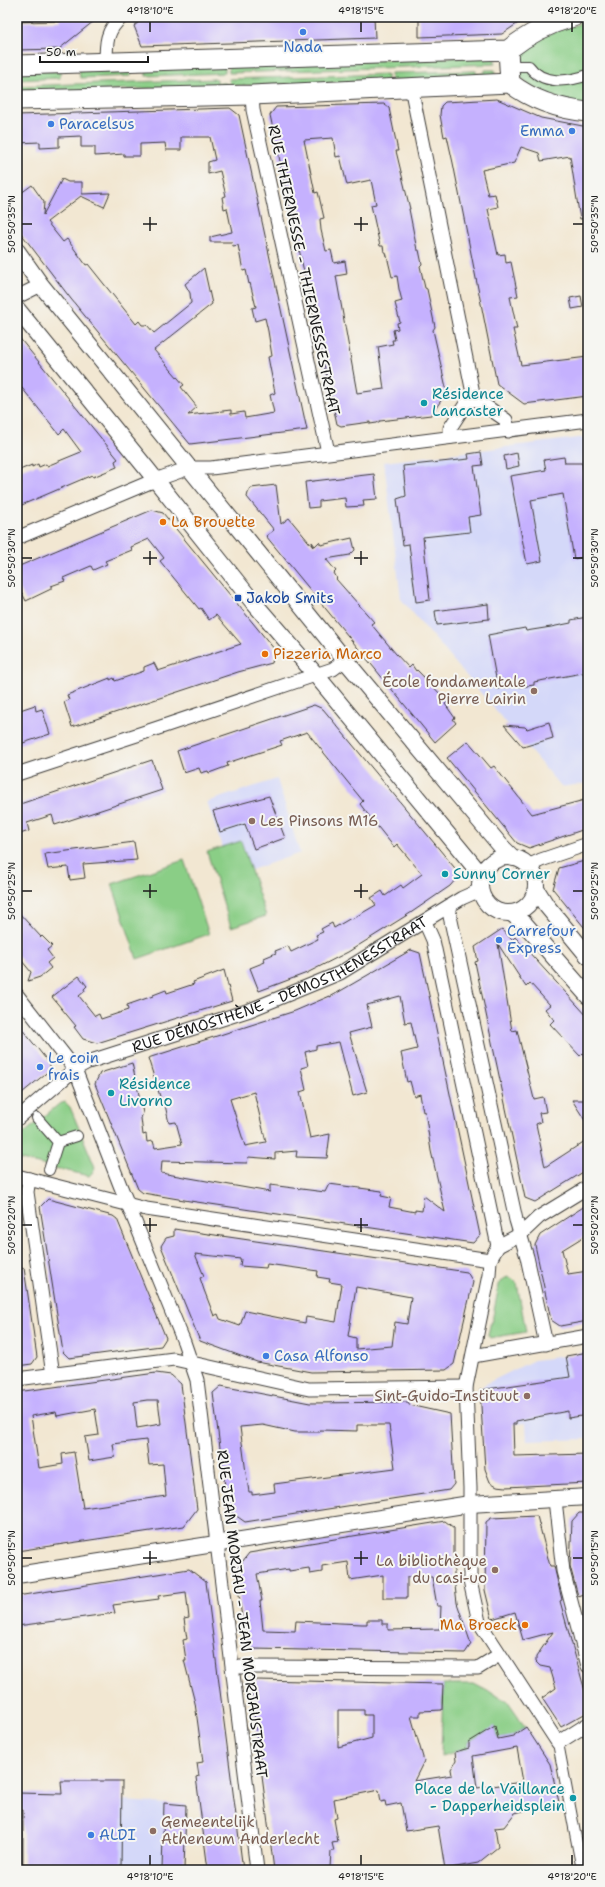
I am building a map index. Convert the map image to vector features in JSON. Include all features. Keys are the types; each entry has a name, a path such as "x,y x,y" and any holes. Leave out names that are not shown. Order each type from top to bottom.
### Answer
{"main road":[{"path":"17,100 252,95 411,87 509,67 532,33 551,24 573,17"},
{"path":"17,65 106,63 509,67"},
{"path":"509,67 520,92 549,105 570,110 588,112"}],"street":[{"path":"106,63 106,42 113,24 122,17"},
{"path":"509,67 529,66 534,73 542,78 556,80 569,81 588,75"},
{"path":"411,87 474,398 506,420 508,431"},
{"name":"RUE THIERNESSE - THIERNESSESTRAAT","path":"252,95 253,110 328,452"},
{"path":"17,252 41,285 345,660 500,845 513,858 528,866 535,877 536,889 532,901 528,906 511,913 502,913 488,905 474,865 316,675 252,602 17,309"},
{"path":"17,297 41,285"},
{"path":"451,437 450,428 465,405 474,398"},
{"path":"17,538 155,480 189,468 211,468 588,420"},
{"path":"17,774 316,675 332,669 345,660"},
{"path":"528,866 588,844"},
{"path":"481,884 490,863 505,857 513,858"},
{"name":"RUE DÉMOSTHÈNE - DEMOSTHENESSTRAAT","path":"17,1119 75,1070 88,1062 250,1010 340,973 425,922 481,884"},
{"path":"536,889 546,905 588,956"},
{"path":"448,907 516,1220 521,1234 546,1344"},
{"path":"511,913 524,923 588,996"},
{"path":"425,922 433,940 498,1246"},
{"name":"RUE JEAN MORJAU - JEAN MORJAUSTRAAT","path":"17,995 75,1070 197,1380 257,1870"},
{"path":"37,1118 58,1142"},
{"path":"58,1142 81,1135"},
{"path":"49,1170 58,1142"},
{"path":"53,1374 27,1192 23,1177 154,1210 490,1260"},
{"path":"582,1870 583,1851 558,1743 478,1622 470,1581 470,1504 466,1387 489,1275 490,1260 498,1246 521,1234 540,1217 588,1187"},
{"path":"473,1356 588,1336"},
{"path":"17,1379 174,1359 309,1389 466,1387"},
{"path":"17,1575 470,1504 588,1497"},
{"path":"555,1500 563,1571 588,1666"},
{"path":"233,1667 478,1668 499,1655"},
{"path":"558,1743 588,1724"}],"shaded area":[{"name":"École fondamentale Pierre Lairin","path":"587,437 588,783 561,787 401,599 384,462"},
{"name":"Les Pinsons M16","path":"277,779 300,853 251,870 241,841 222,847 207,802"},
{"name":"Sint-Guido-Instituut","path":"566,1356 577,1417 588,1416 588,1439 527,1441 526,1423 482,1426 480,1390 484,1385 534,1360"},
{"name":"Gemeentelijk Atheneum Anderlecht","path":"121,1801 186,1805 184,1870 121,1870"}],"green space":[{"path":"588,19 588,107 542,93 527,83 520,76 516,76 515,55 520,55 531,43 546,35 579,24 579,21"},
{"path":"495,56 495,64 229,73 229,65"},
{"path":"225,65 225,73 146,76 146,68"},
{"path":"130,68 131,76 80,78 79,70"},
{"path":"485,70 495,70 495,78 391,81 391,73 476,71 476,74 485,73"},
{"path":"60,71 60,78 17,80 17,72"},
{"path":"387,74 387,81 230,86 229,79"},
{"path":"217,79 217,83 226,83 226,86 17,93 17,86"},
{"path":"241,841 266,916 231,927 207,852"},
{"path":"184,860 209,934 137,959 112,884"},
{"path":"65,1102 70,1107 95,1167 94,1171 89,1176 17,1159 17,1139 59,1104"},
{"path":"508,1277 517,1283 526,1332 490,1338 488,1335 499,1285 501,1280"},
{"path":"443,1684 474,1684 507,1701 525,1727 511,1737 498,1739 495,1727 469,1742 469,1748 441,1756"}],"building":[{"path":"58,17 99,17 59,49 17,50 17,22 61,21"},
{"path":"145,17 374,17 375,38 142,46 134,26"},
{"path":"419,17 527,17 502,34 419,37"},
{"path":"497,99 541,118 588,127 588,218 580,219 570,156 541,161 539,153 521,147 514,163 482,170 488,195 495,194 498,207 488,209 498,255 505,254 506,263 511,262 518,296 510,297 517,329 513,329 521,365 588,357 588,396 524,404 497,384 453,163 447,136 444,137 440,115 441,106 445,102"},
{"path":"384,104 389,108 398,151 396,151 410,209 417,250 419,250 422,264 420,266 425,288 427,289 435,327 433,330 447,392 431,415 380,421 370,424 370,422 341,426 337,424 270,115 276,107","holes":["333,138 336,157 340,156 347,185 371,180 376,204 371,205 380,246 383,246 384,252 386,252 392,277 397,276 402,301 395,303 400,322 397,323 398,329 393,330 395,340 392,340 393,344 378,347 384,389 357,393 336,276 347,274 345,261 334,263 331,250 326,251 320,219 324,218 318,192 315,193 304,140"]},
{"path":"230,108 239,115 307,430 190,444 71,299 17,228 17,196 32,185 44,202 43,215 62,179 68,182 82,182 82,194 110,193 104,207 81,196 47,222 63,242 67,239 86,265 88,264 136,324 139,321 142,325 147,325 154,333 191,303 190,293 185,284 204,268 212,304 154,350 184,385 181,387 197,407 188,415 231,410 231,414 244,412 245,418 274,413 270,395 275,393 268,357 272,356 268,331 265,318 255,321 252,308 256,307 246,270 243,271 238,245 233,246 232,242 210,242 210,237 232,232 227,208 224,209 222,197 226,196 220,171 208,174 208,162 215,160 210,137 181,137 181,150 166,150 165,143 140,144 140,156 124,156 124,154 95,156 95,147 81,147 81,136 59,137 59,147 40,148 40,142 17,143 17,115"},
{"path":"581,296 583,307 572,309 570,298"},
{"path":"17,335 118,459 115,461 117,467 93,477 92,475 17,507 17,471 38,464 39,467 46,464 47,466 81,452 64,429 59,434 22,388 17,392"},
{"path":"481,452 483,465 474,466 481,515 468,517 470,532 423,537 430,600 416,602 409,544 403,545 397,499 406,496 403,466 469,459 468,454"},
{"path":"517,453 519,466 506,469 504,456"},
{"path":"564,457 565,463 582,463 588,497 588,556 574,559 563,494 531,500 542,561 527,564 510,476 546,470 544,460"},
{"path":"374,474 377,499 363,500 364,506 346,507 345,498 319,501 319,507 308,508 305,482"},
{"path":"276,485 281,524 289,518 313,547 312,542 315,546 319,542 321,545 352,538 355,550 350,555 326,559 336,571 334,573 337,578 336,579 374,622 371,624 396,654 409,668 412,665 416,671 417,670 448,702 445,704 455,718 453,719 456,723 435,742 266,536 274,530 247,497 251,488"},
{"path":"152,510 163,513 275,650 272,663 238,672 72,727 64,702 69,700 67,695 110,678 110,680 114,678 115,681 144,671 144,667 154,663 158,671 241,644 216,615 209,620 201,608 199,609 160,561 164,558 149,539 131,547 132,550 105,561 107,564 93,570 91,566 63,578 65,581 51,586 51,589 26,601 17,583 17,567"},
{"path":"488,604 489,619 437,625 435,611"},
{"path":"587,617 588,672 534,682 534,685 520,687 519,685 498,689 488,635 525,628 526,631 551,627 571,623 571,620"},
{"path":"35,705 36,711 42,709 50,734 17,745 17,711"},
{"path":"314,705 323,709 454,867 456,879 450,886 412,912 348,952 307,973 259,991 250,968 265,962 264,958 276,953 275,951 288,946 291,952 318,939 316,935 323,932 321,929 332,923 334,928 351,918 352,919 376,905 371,898 382,891 385,896 401,885 403,888 422,874 397,844 394,847 360,804 363,801 307,732 280,741 282,745 227,763 228,766 209,773 208,771 201,773 199,768 184,773 177,751"},
{"path":"549,722 553,738 523,747 504,725 525,727 527,729"},
{"path":"468,741 491,768 494,766 532,814 588,799 588,828 529,848 517,843 447,758"},
{"path":"152,760 162,790 55,825 52,815 27,823 29,831 17,835 17,801 19,801 20,804"},
{"path":"269,796 285,838 254,849 245,824 220,832 213,811"},
{"path":"134,842 137,860 83,864 85,878 70,880 68,867 48,869 45,854"},
{"path":"588,860 588,932 553,889 559,868"},
{"path":"17,911 41,937 42,936 52,946 47,950 53,958 47,963 51,968 40,977 28,981 31,972 17,955"},
{"path":"502,929 512,940 515,937 588,1017 588,1058 583,1053 580,1056 550,1024 554,1020 545,1009 550,1005 530,983 526,987 498,944 512,1031 517,1030 534,1099 543,1097 546,1112 539,1113 541,1122 536,1124 545,1167 588,1139 588,1169 535,1202 525,1198 475,962 478,961 475,947"},
{"path":"411,950 420,953 480,1235 473,1243 190,1201 143,1193 138,1189 95,1084 100,1073 132,1063 143,1113 141,1118 143,1135 146,1134 147,1142 153,1141 155,1148 182,1144 176,1122 169,1123 165,1105 163,1106 148,1058 295,1011 330,997","holes":["400,996 405,1023 411,1022 417,1049 401,1053 407,1082 410,1081 414,1096 420,1094 423,1112 425,1111 431,1151 445,1212 424,1196 422,1211 415,1210 415,1212 389,1207 391,1198 381,1196 382,1191 329,1184 325,1192 270,1185 270,1192 161,1173 162,1161 247,1163 248,1157 275,1159 275,1153 297,1151 296,1157 327,1158 330,1134 310,1138 300,1092 306,1090 301,1068 308,1066 305,1052 316,1049 316,1046 339,1042 353,1096 367,1092 349,1033 372,1027 367,1005","254,1092 266,1142 245,1146 230,1099"]},
{"path":"224,970 232,1001 97,1043 83,1039 74,1027 76,1026 52,997 79,976 87,986 84,989 85,991 79,996 95,1016 99,1014 101,1019 128,1010 127,1005 166,990 167,993 194,984 193,982"},
{"path":"17,1023 50,1064 50,1070 17,1097"},
{"path":"572,1100 588,1100 588,1125"},
{"path":"48,1199 113,1216 117,1219 166,1338 161,1346 69,1358 63,1352 40,1207"},
{"path":"588,1204 588,1234 562,1250 568,1274 588,1271 588,1321 560,1326 551,1320 535,1245 540,1235"},
{"path":"174,1229 467,1272 473,1282 454,1364 446,1370 311,1372 257,1362 200,1341 161,1246 166,1238 174,1236","holes":["195,1254 241,1259 240,1266 266,1268 267,1264 318,1271 317,1277 330,1279 329,1282 342,1284 336,1322 306,1317 305,1323 245,1311 240,1326 220,1319 218,1314 214,1316 200,1278 204,1276","356,1287 411,1297 407,1324 395,1322 392,1346 356,1349 356,1338 348,1336"]},
{"path":"24,1268 37,1357 32,1364 17,1366 17,1269"},
{"path":"588,1352 588,1415 568,1418 568,1411 516,1421 516,1424 513,1424 514,1456 588,1454 588,1483 506,1487 497,1486 490,1482 485,1469 480,1390 570,1377 566,1356"},
{"path":"156,1373 171,1375 181,1384 197,1509 184,1526 17,1551 17,1392","holes":["158,1400 161,1424 137,1428 134,1402","95,1409 99,1435 85,1437 89,1461 115,1457 113,1444 146,1440 149,1465 163,1464 166,1496 83,1508 74,1452 62,1454 63,1464 39,1468 31,1416 56,1412 57,1416"]},
{"path":"221,1386 310,1403 409,1402 409,1405 450,1414 454,1484 449,1490 245,1522 228,1510 213,1393","holes":["263,1425 295,1432 320,1432 320,1430 357,1431 357,1425 389,1425 395,1468 274,1484 275,1492 252,1495 252,1492 249,1492 240,1427"]},
{"path":"579,1513 588,1513 588,1593 578,1596 570,1566 572,1521"},
{"path":"537,1516 550,1566 554,1566 562,1600 560,1601 588,1702 588,1712 561,1727 542,1698 556,1688 550,1668 540,1666 536,1662 536,1657 553,1632 523,1640 515,1612 492,1619 485,1590 486,1522 491,1518"},
{"path":"445,1521 454,1528 454,1577 457,1603 471,1644 465,1653 253,1649 245,1643 236,1570 249,1553","holes":["348,1562 350,1580 383,1575 383,1598 407,1598 407,1577 432,1577 437,1606 441,1606 440,1629 388,1630 388,1624 382,1624 382,1620 367,1620 367,1624 296,1621 295,1631 263,1630 260,1601 262,1601 257,1574 289,1569 289,1571 309,1568 310,1574 322,1572 322,1566"]},
{"path":"189,1569 206,1582 243,1870 208,1870 196,1777 199,1776 197,1763 203,1762 195,1703 184,1660 186,1660 183,1640 187,1639 184,1619 189,1618 186,1592 158,1596 159,1599 113,1605 115,1613 17,1626 17,1596"},
{"path":"257,1680 443,1684 442,1710 420,1711 420,1716 411,1716 424,1761 414,1781 452,1775 451,1769 456,1761 455,1752 469,1748 469,1742 495,1726 498,1739 513,1736 526,1727 550,1764 559,1802 515,1813 504,1827 495,1828 498,1847 478,1863 445,1869 438,1826 406,1831 401,1803 386,1806 385,1801 381,1802 379,1790 334,1799 337,1818 334,1819 338,1842 332,1843 334,1851 331,1851 330,1868 274,1870 251,1690 253,1683","holes":["338,1710 364,1710 364,1715 372,1715 372,1738 338,1747","517,1748 523,1782 477,1788 473,1756"]},
{"path":"61,1781 122,1781 121,1870 23,1870 23,1810 17,1810 17,1793 62,1794"},
{"path":"164,1803 186,1805 184,1870 162,1870"}],"place":[{"name":"Nada","path":"303,32"},
{"name":"Paracelsus","path":"51,124"},
{"name":"Emma","path":"572,131"},
{"name":"Résidence Lancaster","path":"424,403"},
{"name":"La Brouette","path":"163,522"},
{"name":"Jakob Smits","path":"238,598"},
{"name":"Pizzeria Marco","path":"265,654"},
{"name":"École fondamentale Pierre Lairin","path":"534,691"},
{"name":"Les Pinsons M16","path":"252,821"},
{"name":"Sunny Corner","path":"445,874"},
{"name":"Carrefour Express","path":"499,940"},
{"name":"Le coin frais","path":"40,1067"},
{"name":"Résidence Livorno","path":"111,1093"},
{"name":"Casa Alfonso","path":"266,1356"},
{"name":"Sint-Guido-Instituut","path":"527,1396"},
{"name":"La bibliothèque du casi-uo","path":"495,1570"},
{"name":"Ma Broeck","path":"525,1625"},
{"name":"Place de la Vaillance - Dapperheidsplein","path":"573,1798"},
{"name":"Gemeentelijk Atheneum Anderlecht","path":"153,1831"},
{"name":"ALDI","path":"91,1835"}]}
